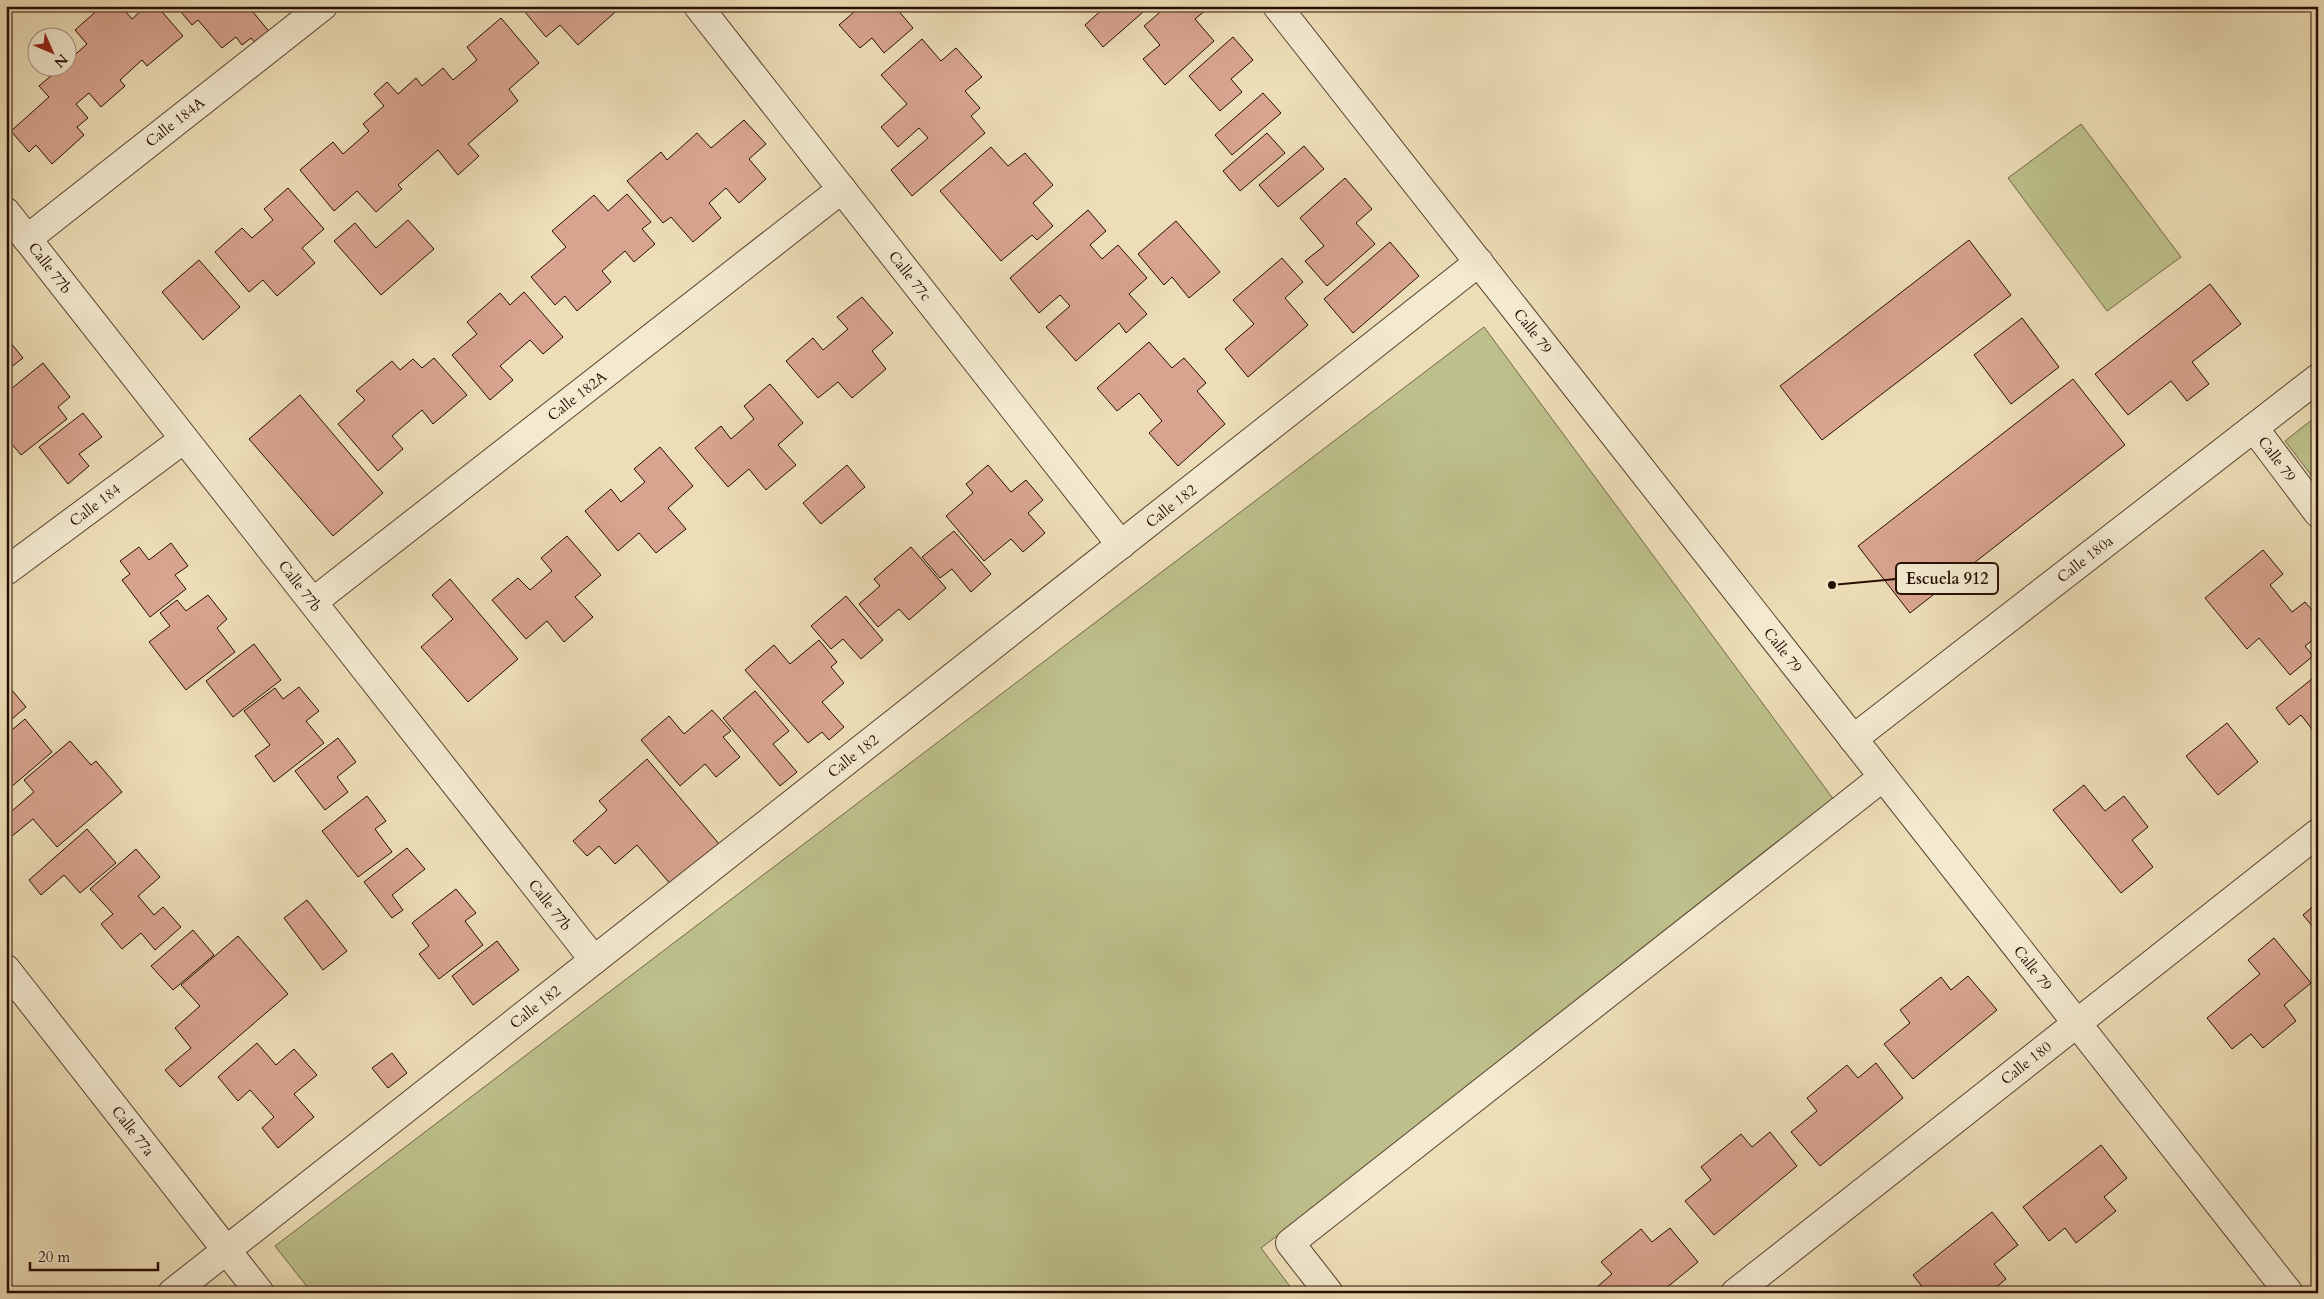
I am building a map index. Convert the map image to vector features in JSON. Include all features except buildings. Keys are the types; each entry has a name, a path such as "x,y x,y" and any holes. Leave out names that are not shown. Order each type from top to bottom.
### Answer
{"street":[{"name":"Calle 184A","path":"27,239 324,6"},
{"name":"Calle 79","path":"1277,6 2289,1293"},
{"name":"Calle 77c","path":"711,11 842,189 1122,545"},
{"name":"Calle 182A","path":"313,602 842,189"},
{"name":"Calle 77b","path":"6,212 594,960"},
{"name":"Calle 182","path":"226,1250 1479,262"},
{"name":"Calle 180a","path":"1853,739 2318,378"},
{"name":"Calle 79","path":"2254,428 2318,514"},
{"name":"Calle 184","path":"6,571 184,439"},
{"path":"1329,1293 1290,1243 1883,778"},
{"name":"Calle 180","path":"1735,1293 2318,834"},
{"name":"Calle 77a","path":"6,969 260,1293"},
{"path":"172,1293 226,1250"}],"green space":[{"path":"2081,124 2181,257 2107,311 2008,178"},
{"path":"1484,327 1840,808 1261,1248 1295,1293 312,1293 275,1246"},
{"path":"2318,415 2318,484 2285,441"}],"place":[{"name":"Escuela 912","path":"1832,585"}]}
